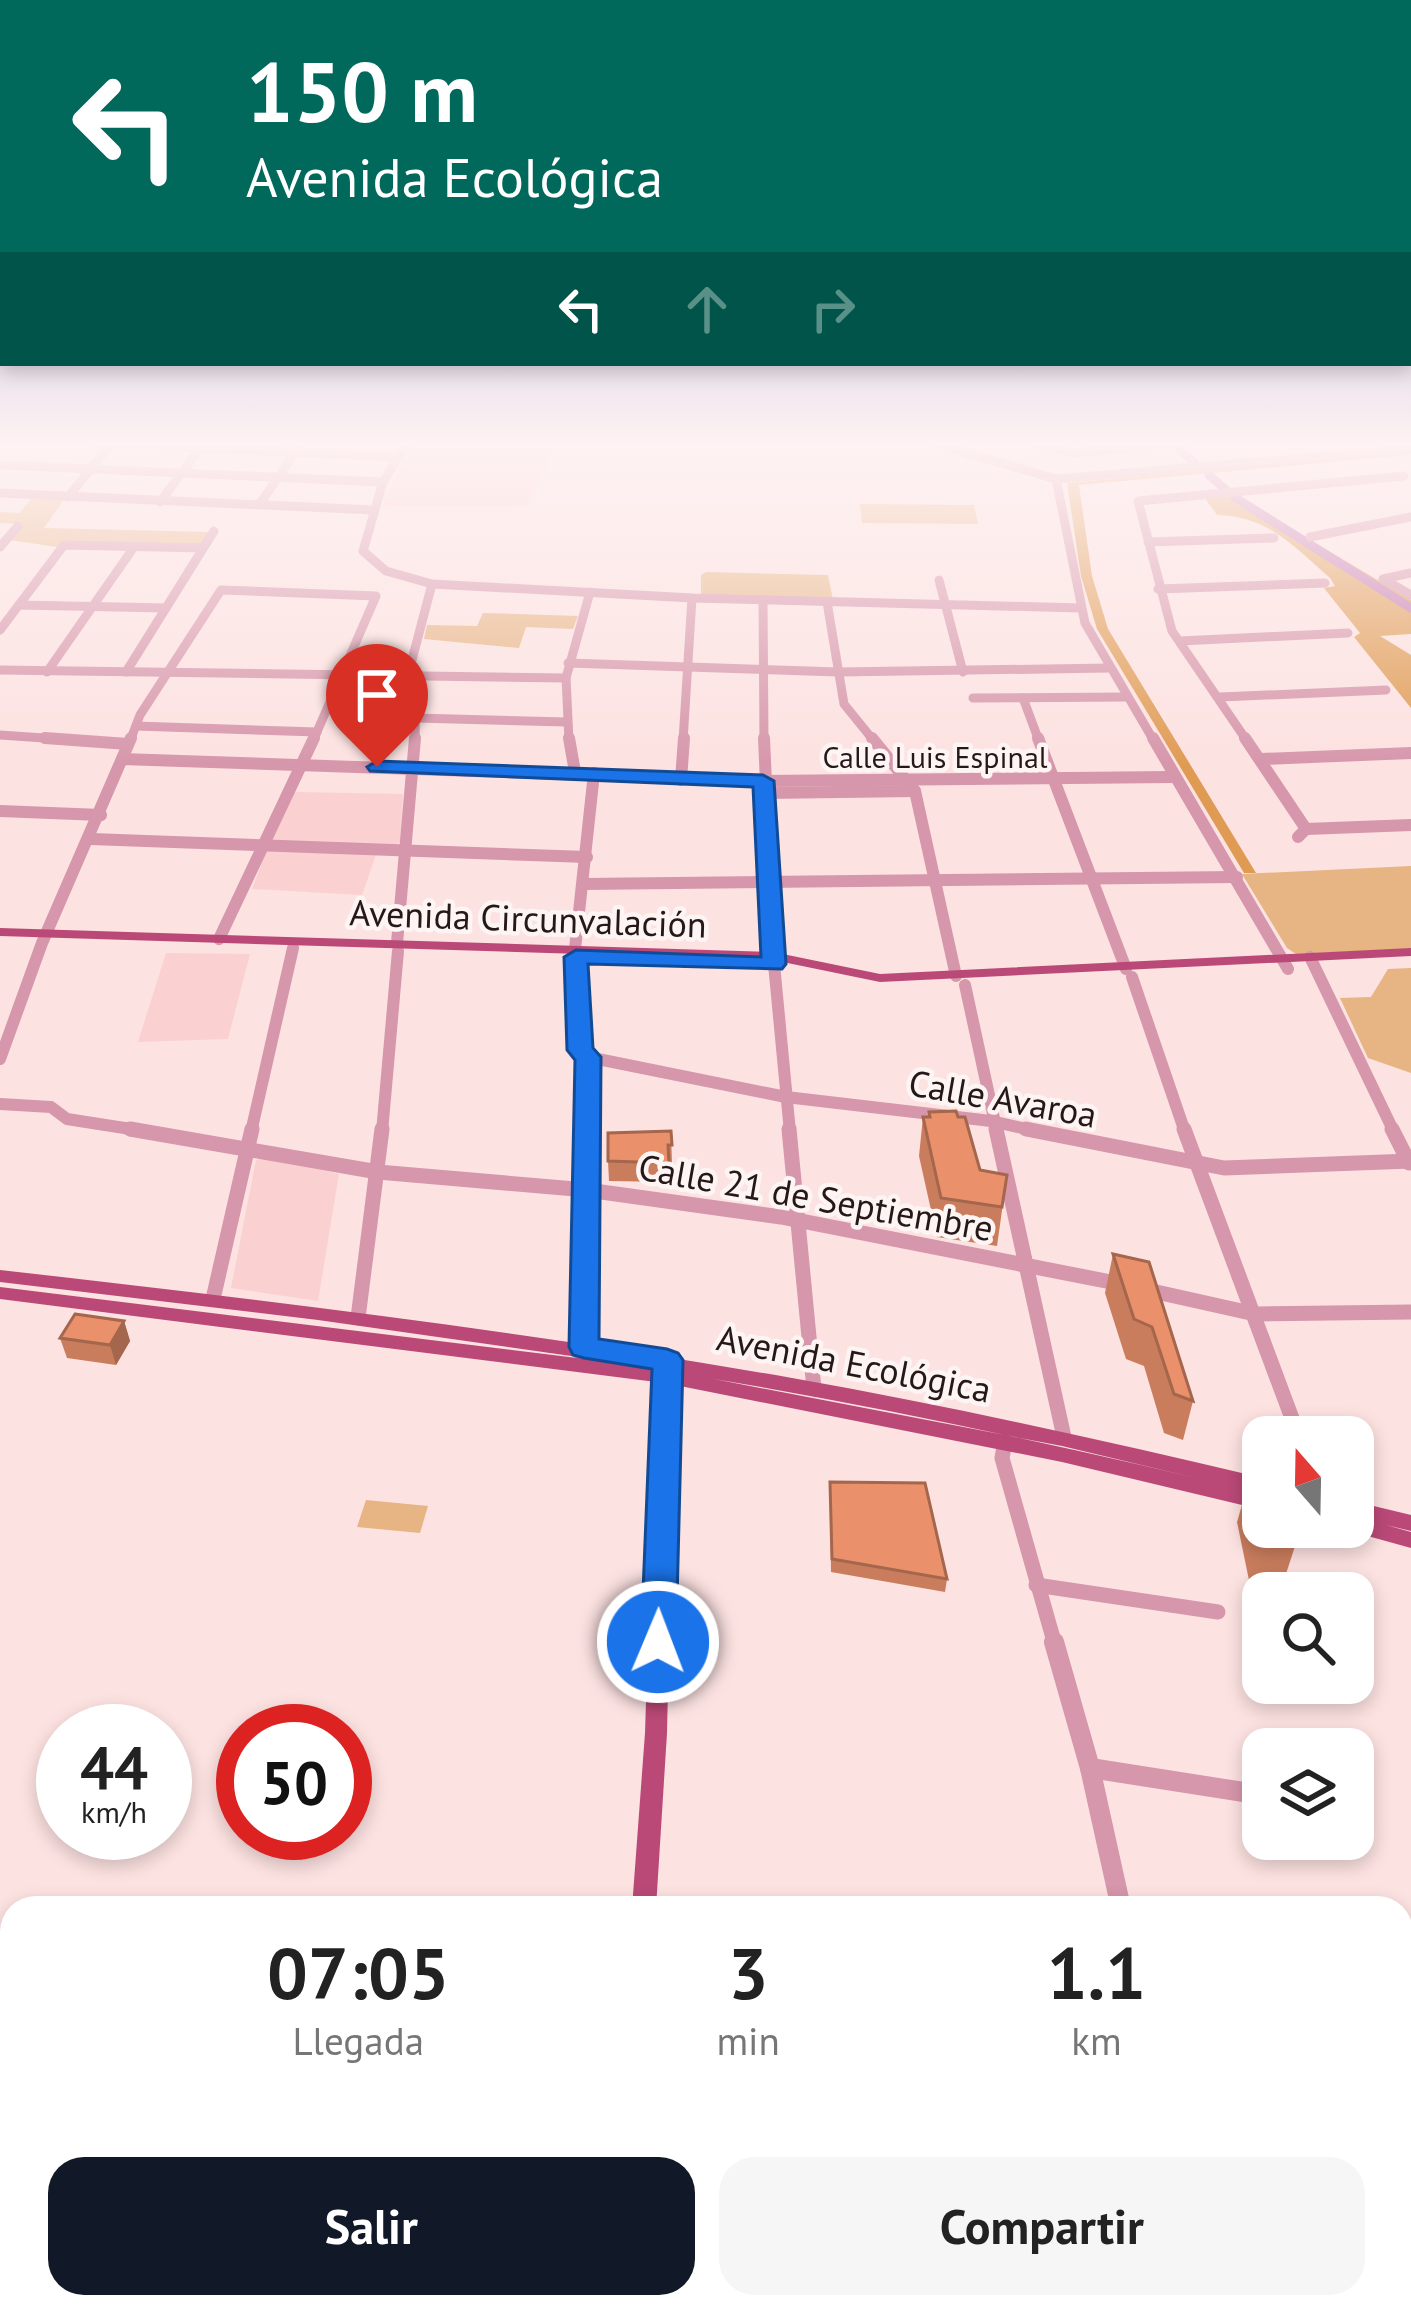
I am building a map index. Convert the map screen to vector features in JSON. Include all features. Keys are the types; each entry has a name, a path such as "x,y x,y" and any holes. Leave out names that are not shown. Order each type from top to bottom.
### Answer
{"main road":[{"name":"Avenida Circunvalación","path":"0,932 44,939 397,947"},
{"name":"Avenida Circunvalación","path":"0,941 219,939 773,960 879,987 1286,964 1411,963"},
{"name":"Avenida Circunvalación","path":"1313,963 1411,952"},
{"name":"Avenida Ecológica","path":"0,1276 358,1318 814,1389 1064,1437 1242,1481"},
{"name":"Avenida Ecológica","path":"0,1293 583,1356"},
{"name":"Avenida Ecológica","path":"665,1368 1242,1497"},
{"path":"645,1896 656,1733 665,1368"},
{"path":"1374,1514 1411,1523"},
{"path":"1374,1530 1411,1540"}],"street":[{"path":"0,630 59,551"},
{"path":"47,673 131,551"},
{"path":"126,672 201,551"},
{"path":"365,551 386,571 432,584 692,598 1082,608"},
{"path":"1071,551 1082,608 1109,668 1286,964"},
{"path":"1150,551 1158,590 1180,641 1261,759 1302,833 1411,825"},
{"path":"1411,573 1383,580 1411,595"},
{"path":"939,580 963,672"},
{"path":"1158,590 1325,583"},
{"path":"358,1318 378,1172 409,849 415,767 412,675 432,584"},
{"path":"0,1059 44,939 136,726 221,590 376,596 219,939"},
{"path":"575,772 566,722 566,677 590,592"},
{"path":"681,779 692,598"},
{"path":"763,600 763,787 773,960 814,1389"},
{"path":"827,602 844,704 912,786 961,980 1064,1437"},
{"path":"19,605 166,608"},
{"path":"1180,641 1348,633"},
{"path":"568,664 839,672 1109,668"},
{"path":"0,670 566,677"},
{"path":"1220,698 1386,690"},
{"path":"974,698 1127,697"},
{"path":"1023,698 1292,1416"},
{"path":"415,718 566,722"},
{"path":"136,726 317,732"},
{"path":"0,735 128,744"},
{"path":"1261,759 1411,753"},
{"name":"Calle Luis Espinal","path":"122,759 575,772 763,787 1173,777"},
{"path":"583,1356 588,1057 580,1050 575,953 594,773"},
{"path":"0,811 100,815"},
{"path":"91,839 586,857"},
{"path":"583,884 1238,877"},
{"path":"213,1299 293,948"},
{"path":"1313,963 1410,1163"},
{"name":"Calle Avaroa","path":"588,1057 785,1096 992,1121 1197,1165 1410,1163"},
{"name":"Calle 21 de Septiembre","path":"0,1104 50,1107 67,1119 248,1146 378,1172 587,1190 800,1222 1025,1263 1255,1314 1411,1312"},
{"path":"1005,1442 1003,1458 1090,1768 1117,1896"},
{"path":"1036,1585 1218,1612"},
{"path":"1090,1768 1242,1792"}],"shaded area":[{"path":"1077,551 1088,551 1108,629 1256,873 1244,873 1097,629"},
{"path":"1299,551 1329,551 1411,600 1411,634 1380,636 1411,655 1411,708 1354,637 1360,633 1324,588 1335,586 1330,578"},
{"path":"701,575 828,575 833,600 701,595"},
{"path":"483,613 578,616 573,629 526,627 519,648 424,639 427,625 477,626"},
{"path":"295,792 403,794 400,842 393,846 270,844"},
{"path":"267,849 377,852 362,895 252,889"},
{"path":"1411,866 1411,949 1296,954 1287,948 1242,874"},
{"path":"166,953 250,954 228,1039 138,1042"},
{"path":"1411,968 1411,1073 1368,1058 1340,998 1371,997 1388,969"},
{"path":"266,1157 339,1174 318,1301 231,1288 256,1160"},
{"path":"366,1500 428,1506 420,1533 357,1527"}],"building":[{"path":"956,1111 958,1117 965,1117 980,1170 1007,1175 1002,1207 941,1198 923,1117 930,1117 929,1112"},
{"path":"671,1131 669,1163 608,1161 608,1133"},
{"path":"1113,1254 1149,1262 1193,1401 1174,1394 1152,1327 1134,1319"},
{"path":"75,1314 124,1321 110,1345 60,1338"},
{"path":"830,1482 925,1483 947,1579 832,1559"}],"waterway":[{"path":"1320,551 1411,608"}],"route":[{"path":"377,767 763,781 774,964 576,957 580,1050 588,1057 584,1347 667,1360 658,1642"}]}
